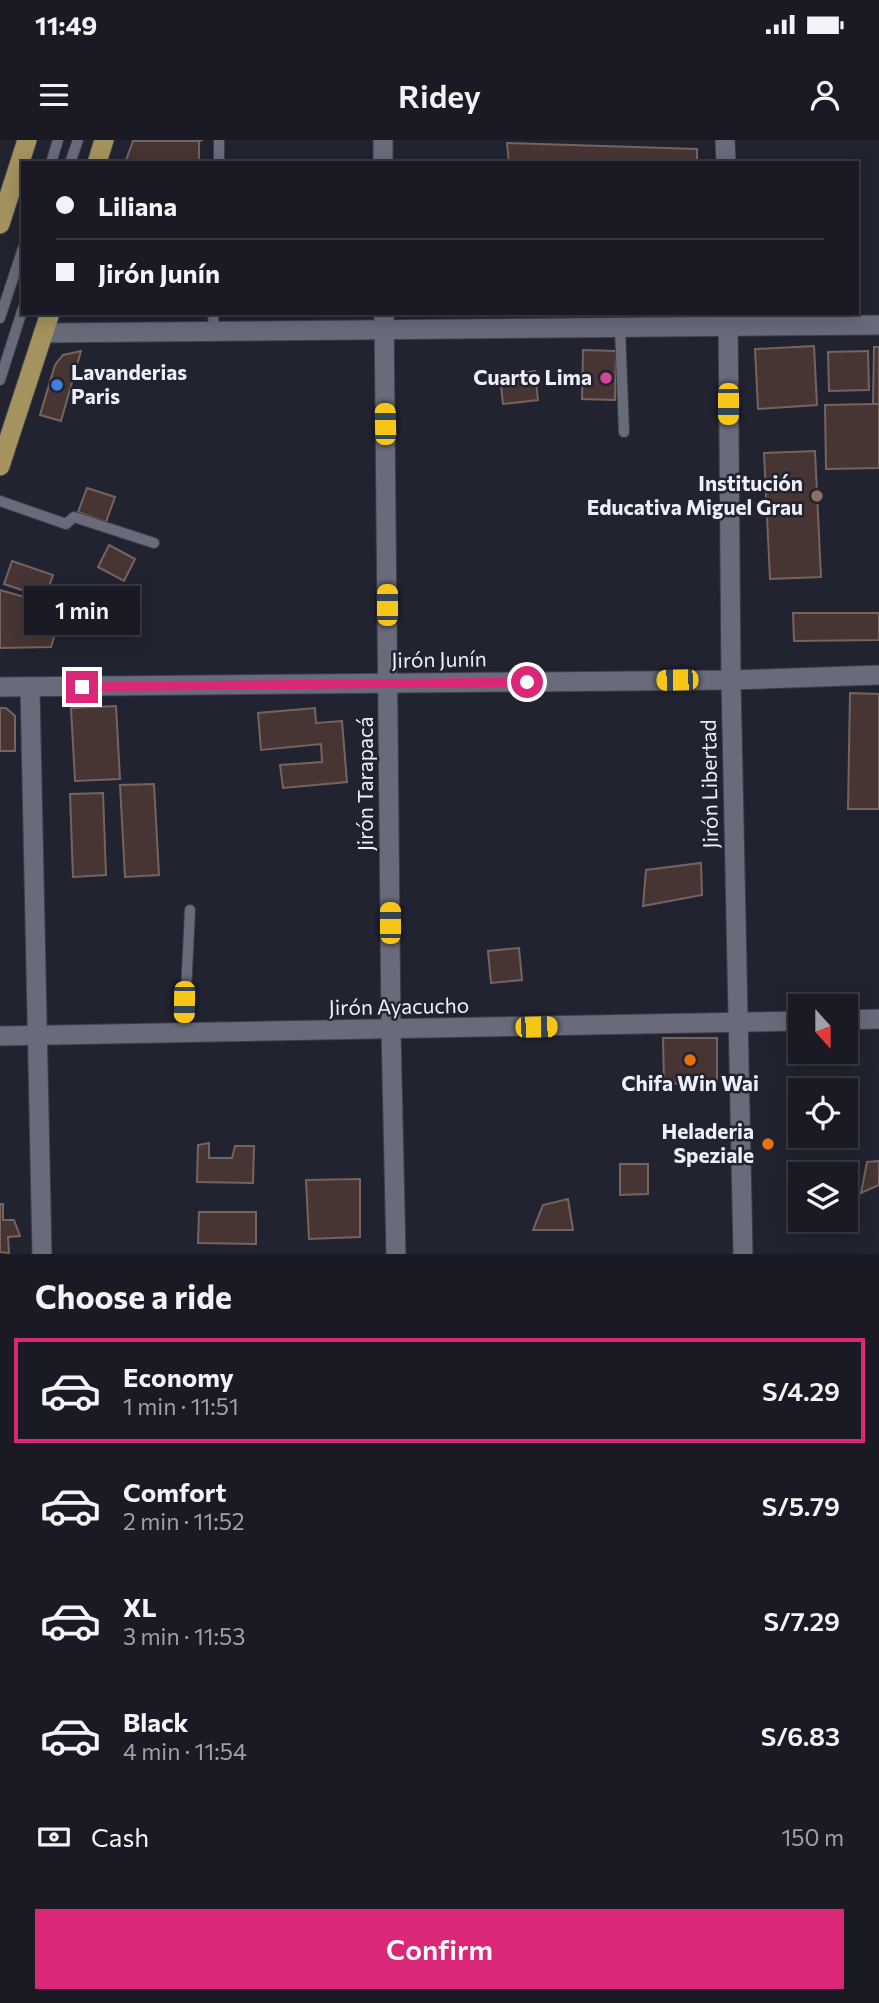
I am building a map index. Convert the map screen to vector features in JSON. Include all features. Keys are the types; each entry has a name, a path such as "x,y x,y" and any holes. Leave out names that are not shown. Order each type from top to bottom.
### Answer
{"main road":[{"path":"0,224 27,140"},
{"path":"98,161 104,140"},
{"path":"0,466 49,315"}],"street":[{"path":"383,140 383,161"},
{"path":"725,140 726,161"},
{"path":"43,333 213,322 384,322 620,328 728,320 879,326"},
{"name":"Jirón Libertad","path":"728,320 731,680 743,1254"},
{"name":"Jirón Tarapacá","path":"384,322 391,1030 396,1254"},
{"name":"Jirón Junín","path":"0,687 731,680 879,675"},
{"path":"30,688 42,1254"},
{"path":"858,1020 879,1019"},
{"name":"Jirón Ayacucho","path":"0,1036 788,1021"}],"lane":[{"path":"52,161 58,140"},
{"path":"71,161 78,140"},
{"path":"219,140 219,161"},
{"path":"0,318 21,254"},
{"path":"0,380 21,315"},
{"path":"620,328 624,432"},
{"path":"0,500 66,524 74,517 154,543"},
{"path":"184,1033 190,910"}],"building":[{"path":"133,140 203,140 199,141"},
{"path":"133,141 199,141 199,161 126,161"},
{"path":"507,143 697,149 697,161 509,161"},
{"path":"814,346 817,405 758,409 755,349"},
{"path":"874,347 879,347 879,404 873,404"},
{"path":"583,350 616,351 615,400 582,399"},
{"path":"81,351 61,421 40,415 55,365 63,355"},
{"path":"868,351 869,390 829,391 828,352"},
{"path":"535,371 538,400 503,404 500,376"},
{"path":"879,404 879,468 826,469 825,405"},
{"path":"815,451 821,577 770,579 764,453"},
{"path":"87,488 115,497 106,522 78,512"},
{"path":"109,545 135,559 124,581 98,567"},
{"path":"12,561 53,575 46,595 38,592 37,595 4,584"},
{"path":"0,590 49,604 43,624 57,628 51,647 0,648"},
{"path":"793,613 879,613 879,640 794,641"},
{"path":"850,693 879,694 879,809 848,809"},
{"path":"116,706 120,779 75,781 71,708"},
{"path":"0,708 6,708 15,716 15,751 0,751"},
{"path":"315,708 316,723 342,721 347,782 283,788 280,765 322,762 321,744 261,750 258,713"},
{"path":"154,784 159,875 125,877 120,785"},
{"path":"103,793 106,875 73,877 70,794"},
{"path":"701,863 702,895 643,906 646,870"},
{"path":"519,948 522,980 491,983 488,951"},
{"name":"Chifa Win Wai","path":"663,1038 717,1038 717,1082 664,1084"},
{"path":"209,1143 209,1158 232,1158 235,1146 254,1146 253,1183 197,1182 198,1145"},
{"path":"879,1161 879,1185 861,1193 867,1162"},
{"path":"620,1164 648,1164 648,1194 620,1195"},
{"path":"360,1179 360,1237 309,1239 306,1180"},
{"path":"568,1199 573,1230 533,1230 543,1205"},
{"path":"0,1204 3,1204 3,1220 14,1220 20,1236 8,1237 9,1253 0,1252"},
{"path":"199,1212 256,1212 256,1244 198,1243"}],"place":[{"name":"Cuarto Lima","path":"606,378"},
{"name":"Lavanderias Paris","path":"57,385"},
{"name":"Institución Educativa Miguel Grau","path":"817,496"},
{"name":"Chifa Win Wai","path":"690,1060"},
{"name":"Heladeria Speziale","path":"768,1144"}],"route":[{"path":"82,687 527,682"}]}
